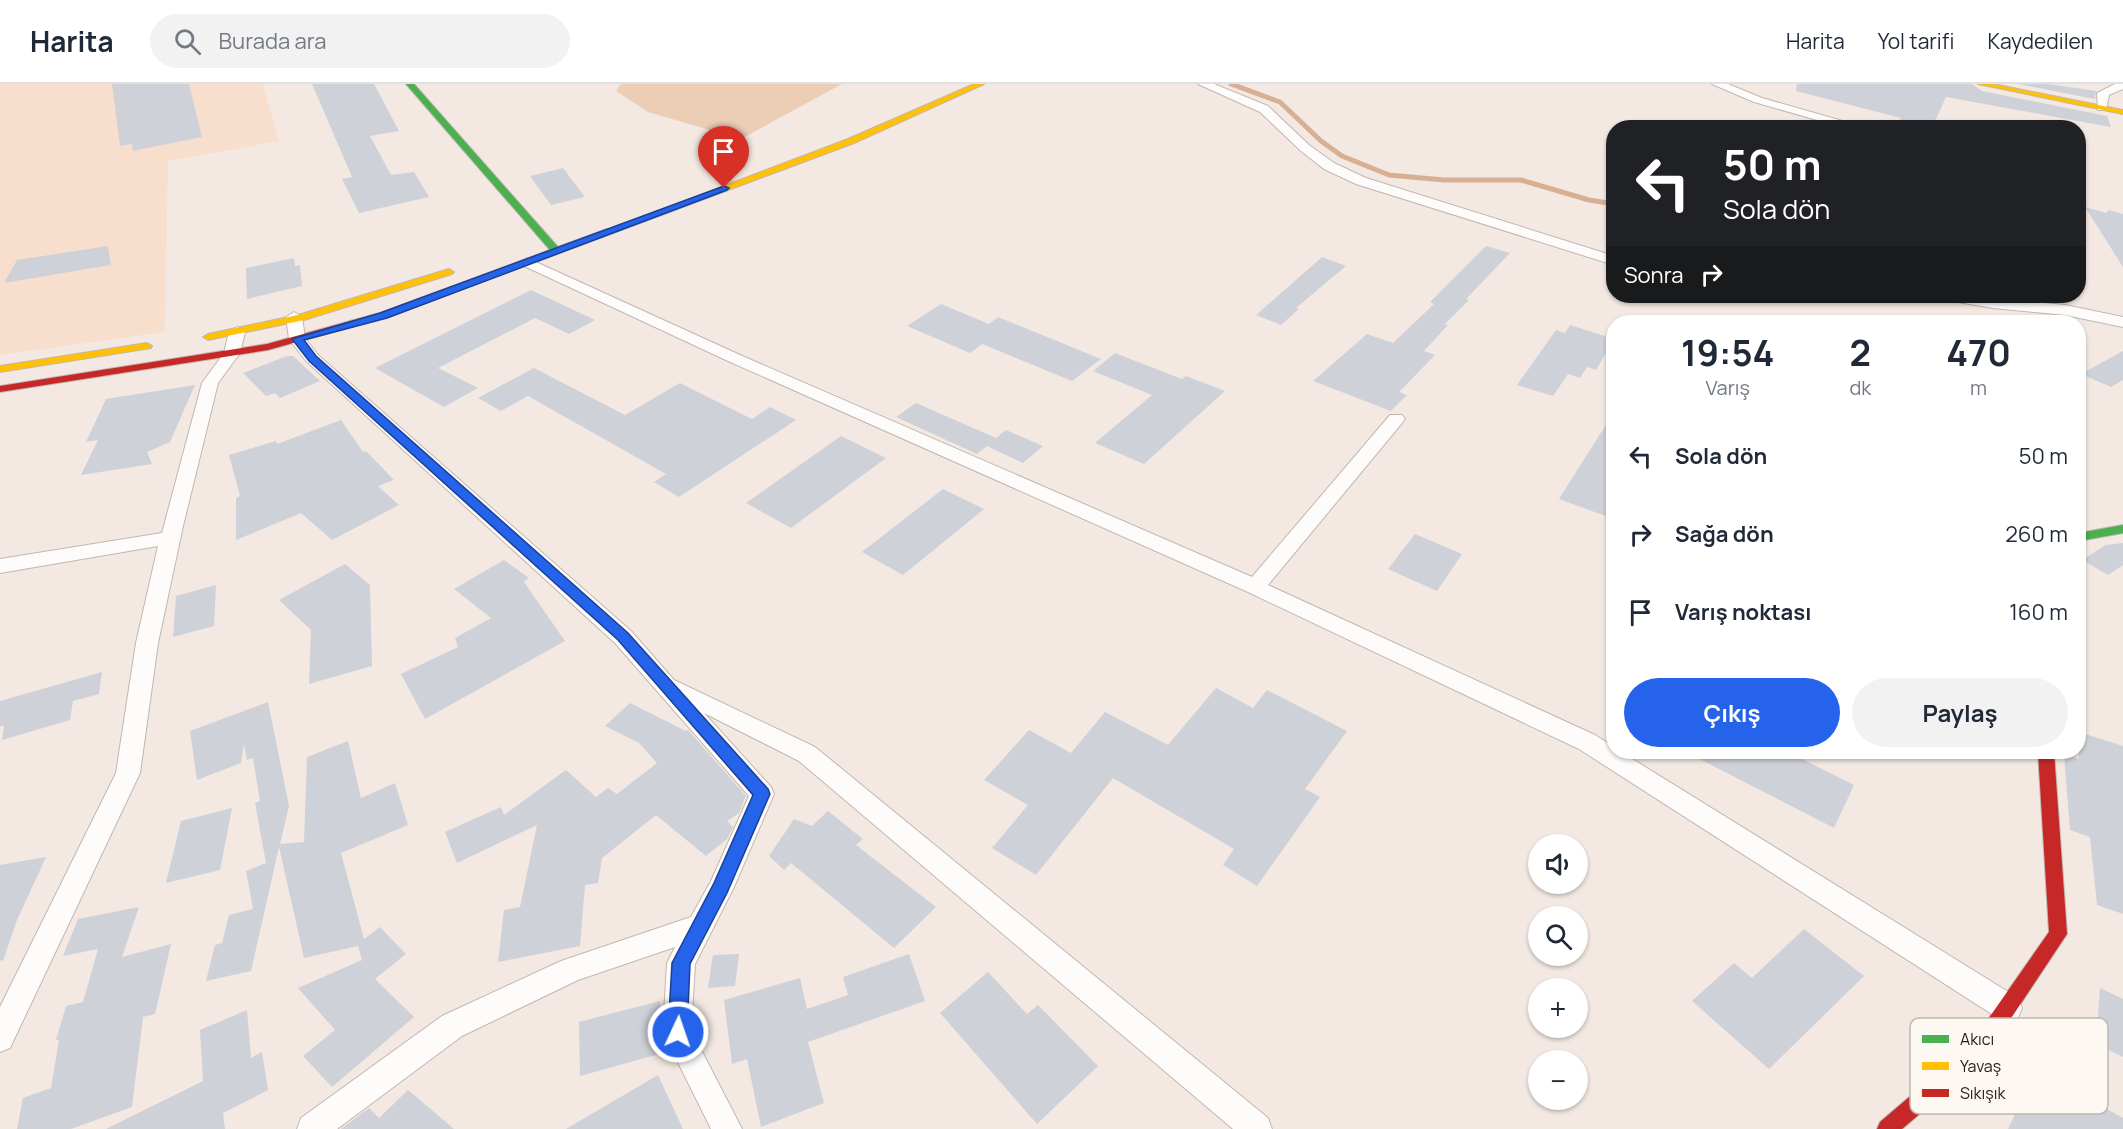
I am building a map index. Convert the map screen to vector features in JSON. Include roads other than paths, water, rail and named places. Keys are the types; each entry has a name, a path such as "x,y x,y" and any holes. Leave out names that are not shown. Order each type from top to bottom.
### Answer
{"street":[{"path":"410,84 552,236 556,251"},
{"path":"668,194 833,134 948,84"},
{"path":"527,254 556,251 851,141 980,84"},
{"path":"1204,84 1264,109 1305,148 1329,166 1361,181 1606,258"},
{"path":"1718,84 1758,100 1832,120"},
{"path":"1983,84 2123,112"},
{"path":"2102,107 2103,93 2123,85"},
{"path":"0,389 296,328 384,315 527,254 552,236"},
{"path":"527,254 734,358 1255,587 1587,742 1606,754"},
{"path":"192,339 235,342 296,328 373,296 462,267"},
{"path":"1993,303 2065,310 2123,322"},
{"path":"296,328 312,358 623,637 762,794 721,887 681,963 678,1032 727,1129"},
{"path":"0,1038 128,773 147,643 170,538 210,383 235,342"},
{"path":"0,369 158,344"},
{"path":"1255,587 1396,419"},
{"path":"2086,536 2123,529"},
{"path":"0,566 170,538"},
{"path":"664,683 807,754 1257,1129"},
{"path":"1614,759 2007,1008"},
{"path":"2000,1018 2058,934 2046,759"},
{"path":"312,1129 452,1026 571,970 700,926"},
{"path":"1887,1129 1910,1109"}],"waterway":[{"path":"1231,84 1280,102 1321,141 1342,156 1389,175 1444,180 1521,180 1606,203"}]}
